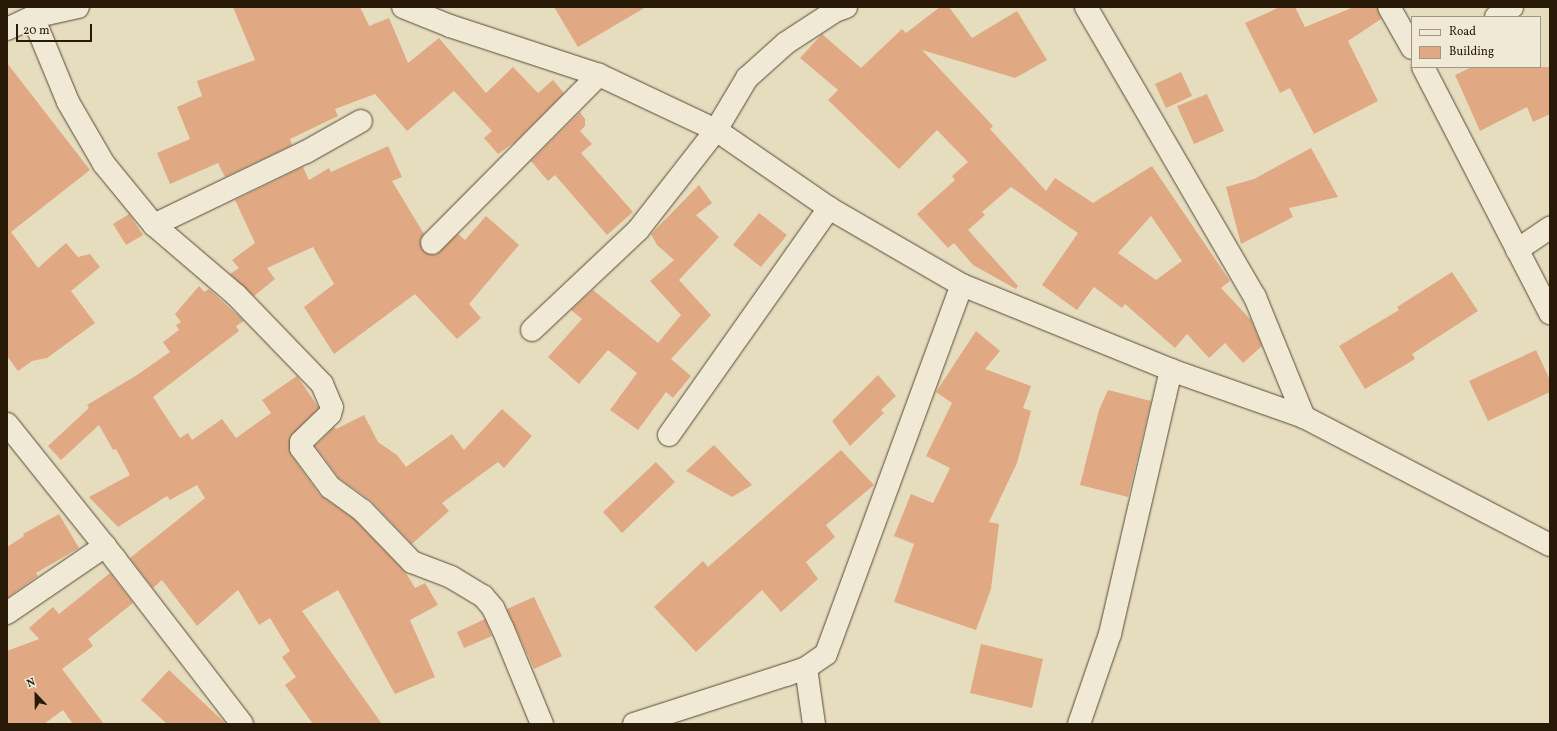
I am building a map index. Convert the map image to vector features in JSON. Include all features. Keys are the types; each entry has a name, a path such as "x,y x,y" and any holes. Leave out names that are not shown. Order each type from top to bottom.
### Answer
{"street":[{"path":"7,29 33,17 78,7"},
{"path":"403,7 450,26 599,75 716,130 829,208 962,285 1171,370 1304,417 1550,545"},
{"path":"532,330 638,230 716,130 747,78 786,43 835,11 846,7"},
{"path":"1086,7 1255,297 1304,417"},
{"path":"1389,7 1411,46"},
{"path":"1498,16 1512,7"},
{"path":"33,17 68,102 104,164 154,225 236,295 322,384 332,407 330,414 304,438 301,448 330,487 362,510 412,562 451,578 483,596 499,622 542,724"},
{"path":"1424,68 1550,313"},
{"path":"432,242 599,75"},
{"path":"154,225 306,152 361,121"},
{"path":"669,435 829,208"},
{"path":"1517,250 1550,228"},
{"path":"634,724 806,668 826,654 962,285"},
{"path":"1079,724 1110,634 1171,370"},
{"path":"7,424 105,546 242,724"},
{"path":"7,613 105,546"},
{"path":"806,668 814,724"}],"building":[{"path":"233,7 360,7 369,26 389,18 408,63 439,38 486,93 513,67 538,93 553,80 564,93 515,142 498,154 484,138 492,131 454,91 407,131 375,94 335,109 338,116 290,139 292,145 225,177 218,163 170,184 157,153 190,139 177,107 202,96 197,81 255,60"},
{"path":"554,7 646,7 578,47"},
{"path":"940,7 949,7 972,38 1017,11 1047,60 1015,78 922,50 993,126 990,129 1046,191 1055,178 1093,203 1152,166 1230,281 1221,288 1251,320 1262,346 1243,363 1225,343 1209,358 1187,334 1175,348 1125,304 1122,308 1094,287 1077,310 1042,285 1078,233 1011,187 982,212 985,215 968,230 1018,286 1016,289 973,265 954,243 948,248 917,214 955,180 952,176 968,162 937,130 899,169 828,100 838,90 800,58 822,34 861,68 902,29 906,33","holes":["1151,216 1182,261 1156,280 1118,253"]},
{"path":"1280,7 1295,7 1305,27 1354,7 1377,7 1381,19 1348,41 1378,101 1314,134 1290,88 1280,93 1245,23"},
{"path":"7,63 90,170 11,232 38,268 66,243 78,257 90,254 100,267 71,291 95,323 47,358 32,361 18,371 7,356"},
{"path":"1550,67 1550,114 1533,122 1527,107 1480,131 1455,75 1470,68"},
{"path":"1181,72 1192,96 1166,108 1155,84"},
{"path":"1207,94 1224,131 1194,144 1177,106"},
{"path":"580,112 585,119 585,126 580,131 592,144 581,153 633,212 607,235 555,175 548,181 531,161"},
{"path":"388,146 402,177 392,181 424,234 420,240 424,252 436,255 458,234 465,240 486,216 519,245 469,304 481,318 457,339 415,294 334,354 304,307 334,284 313,247 267,268 275,279 254,296 230,274 239,268 232,260 255,243 235,200 303,167 309,180 329,168 331,172"},
{"path":"1311,148 1338,197 1289,208 1293,217 1241,244 1226,187 1254,179"},
{"path":"699,185 712,203 696,215 719,237 679,280 711,315 671,359 691,376 673,398 666,392 638,430 610,410 637,373 608,350 579,384 548,357 582,319 571,310 593,290 658,343 681,315 650,281 674,260 657,245 651,234"},
{"path":"759,213 787,235 761,267 733,245"},
{"path":"129,214 143,235 126,245 113,224"},
{"path":"1452,272 1478,311 1412,354 1415,359 1365,389 1339,346 1399,310 1397,307"},
{"path":"199,286 204,292 209,289 244,321 236,326 239,331 153,397 180,438 188,433 192,440 222,419 236,438 271,413 262,400 297,376 319,408 290,437 291,455 320,495 354,519 406,573 415,588 425,583 438,605 410,620 435,677 395,694 338,590 302,611 382,724 313,724 285,685 296,677 282,657 290,651 270,618 259,625 238,590 197,626 162,580 153,588 130,558 205,498 197,485 170,500 167,496 118,527 89,497 130,475 116,449 113,450 99,425 61,460 48,446 89,408 87,405 137,375 170,352 163,342 179,330 176,325 181,322 175,314"},
{"path":"976,331 1000,351 985,369 1031,386 1023,408 1031,411 1017,463 989,522 999,524 991,589 976,630 894,602 914,544 894,536 911,494 933,503 950,468 926,456 952,403 936,392"},
{"path":"1536,350 1550,380 1550,392 1488,421 1469,381"},
{"path":"878,375 896,396 881,410 884,413 850,446 832,421"},
{"path":"1108,390 1151,401 1128,497 1080,485 1099,410"},
{"path":"502,409 532,436 504,468 498,462 442,503 449,511 412,544 371,501 339,478 315,446 334,427 336,429 364,415 378,442 397,455 406,467 452,434 464,450"},
{"path":"714,445 752,485 732,497 686,471"},
{"path":"841,450 874,485 826,525 835,537 806,562 818,579 781,612 762,590 696,652 654,607 703,561 708,567"},
{"path":"656,462 675,482 622,533 603,512"},
{"path":"59,514 79,548 36,573 38,576 7,598 7,547 24,536 23,534"},
{"path":"110,573 133,603 88,639 93,646 62,669 104,724 73,724 63,710 44,724 7,724 7,651 39,639 29,628 53,607 59,614"},
{"path":"534,597 562,656 534,669 507,609"},
{"path":"485,619 492,636 464,648 457,632"},
{"path":"981,644 1043,659 1032,708 970,693"},
{"path":"169,670 226,724 167,724 141,700"}]}
